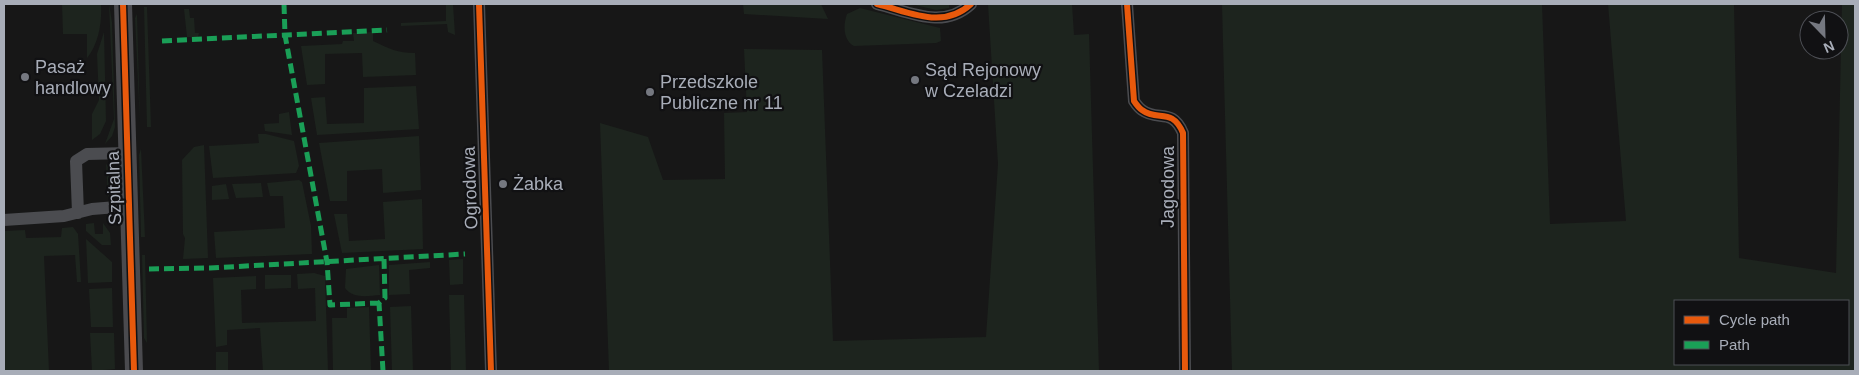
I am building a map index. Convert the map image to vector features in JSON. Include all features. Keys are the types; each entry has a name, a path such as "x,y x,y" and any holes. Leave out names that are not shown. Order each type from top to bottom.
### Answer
{"street":[{"name":"Szpitalna","path":"123,4 134,371"},
{"name":"Ogrodowa","path":"479,4 492,371"},
{"path":"877,4 932,18 947,18 957,14 971,4"},
{"name":"Jagodowa","path":"1127,4 1134,101 1143,111 1171,117 1178,123 1183,133 1185,371"},
{"path":"78,213 76,162 88,154 128,153"},
{"path":"4,220 64,216 92,208 129,206"}],"shaded area":[{"path":"62,4 101,4 99,32 87,58 87,34 63,34"},
{"path":"109,4 112,22 115,127 112,136 105,144 114,119"},
{"path":"446,4 453,4 455,35 448,32 447,24 401,26 401,23 446,21"},
{"path":"743,4 821,4 828,19 744,14"},
{"path":"911,4 949,4 949,8 936,10"},
{"path":"988,4 1072,4 1074,35 1089,34 1099,371 609,371 600,123 648,137 663,180 725,179 724,113 747,112 744,49 822,50 833,341 986,337 998,164"},
{"path":"1542,4 1550,224 1626,221 1608,4 1734,4 1739,258 1836,273 1841,60 1849,60 1849,10 1842,10 1842,4 1855,4 1855,371 1232,371 1222,5"},
{"path":"144,7 147,7 151,127 147,127"},
{"path":"860,8 940,28 941,41 936,43 854,46 846,36 845,23 847,14"},
{"path":"184,9 189,9 190,18 194,18 195,33 199,33 198,37 187,37"},
{"path":"137,14 140,123 135,18"},
{"path":"104,32 106,121 100,134 92,140 92,114 99,100 97,54"},
{"path":"373,32 373,41 394,50 415,53 416,75 363,77 362,53 325,54 325,84 307,85 301,46 342,44 343,41 354,41 353,33"},
{"path":"416,86 419,129 317,135 311,98 325,97 327,124 364,123 364,88"},
{"path":"289,112 292,135 265,131 264,124 279,123 279,114"},
{"path":"258,134 266,134 294,141 299,166 296,173 213,178 209,146 259,143"},
{"path":"419,136 421,190 383,193 382,169 347,171 347,201 330,201 319,143"},
{"path":"204,145 208,258 183,259 185,238 183,234 182,160 194,147"},
{"path":"141,149 145,237 141,237 139,155"},
{"path":"106,164 112,170 117,181 108,197"},
{"path":"299,180 302,182 311,226 312,254 216,258 214,232 285,228 283,196 270,196 267,183"},
{"path":"261,183 263,197 236,198 232,184"},
{"path":"226,184 229,199 212,200 212,186"},
{"path":"422,199 423,249 342,253 334,214 347,214 349,241 385,239 383,202"},
{"path":"94,223 95,234 103,234 103,223 110,233 111,245 102,245 86,231 86,224"},
{"path":"73,227 78,234 81,282 77,282 75,255 44,256 49,371 4,371 4,231 25,230 26,238 61,237 62,228"},
{"path":"86,239 112,262 112,282 88,283"},
{"path":"142,255 145,255 147,343 144,338"},
{"path":"463,259 463,284 450,285 449,260"},
{"path":"430,262 430,268 409,270 410,294 389,295 389,265"},
{"path":"379,265 380,295 366,296 348,292 345,288 346,269"},
{"path":"314,273 325,276 328,371 263,371 260,328 227,330 227,345 216,347 213,278 256,276 256,289 241,290 242,323 316,321 315,288 298,289 297,274"},
{"path":"265,275 291,275 291,288 265,289"},
{"path":"112,288 113,327 91,327 89,289"},
{"path":"449,295 464,295 466,371 451,371"},
{"path":"411,306 413,371 392,371 390,307"},
{"path":"369,307 371,371 333,371 332,318 347,318 347,308"},
{"path":"90,333 114,333 115,369 92,371"},
{"path":"216,352 228,352 228,371 216,371"}],"marked path":[{"path":"284,4 285,35 327,262 330,305 379,303"},
{"path":"162,41 387,30"},
{"path":"149,269 210,268 465,254"},
{"path":"383,371 379,303 385,298 384,259"}],"cycle path":[{"path":"123,4 134,371"},
{"path":"479,4 491,371"},
{"path":"877,4 926,17 938,18 960,12 971,4"},
{"path":"1127,4 1134,101 1141,109 1148,113 1169,117 1174,120 1183,133 1185,371"}],"place":[{"name":"Pasaż handlowy","path":"25,77"},
{"name":"Sąd Rejonowy w Czeladzi","path":"915,80"},
{"name":"Przedszkole Publiczne nr 11","path":"650,92"},
{"name":"Żabka","path":"503,184"}]}
